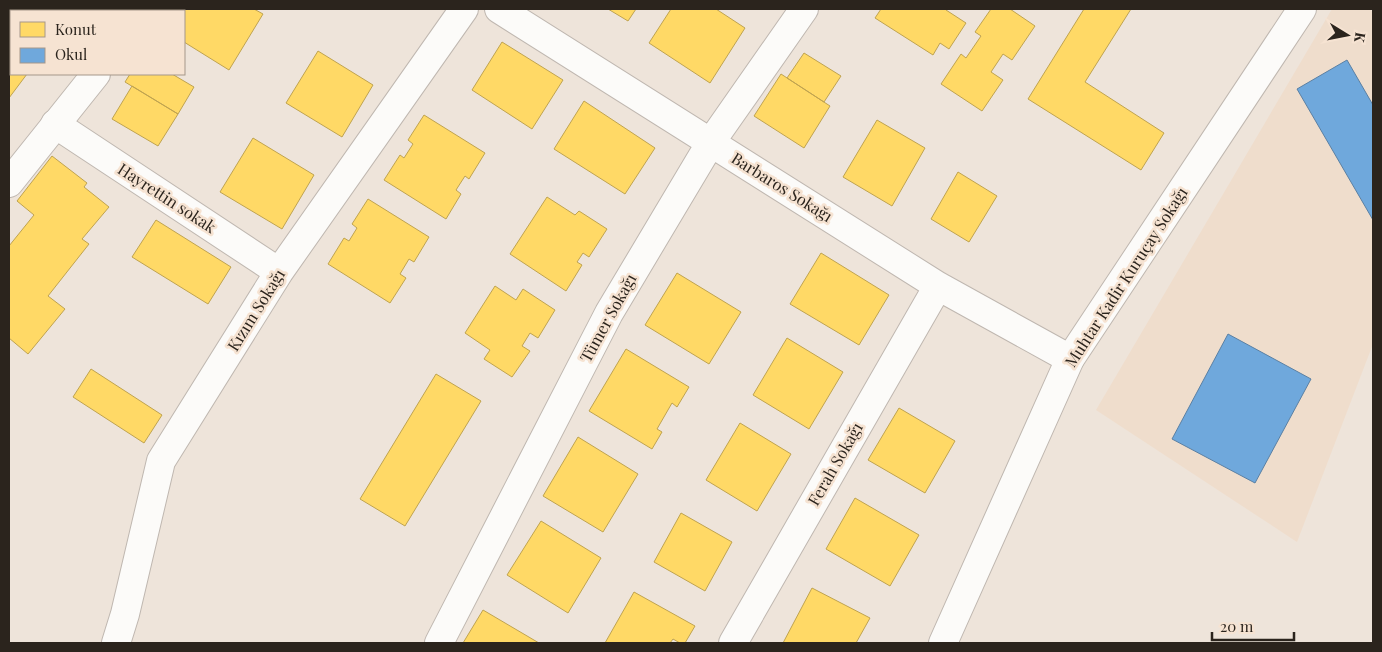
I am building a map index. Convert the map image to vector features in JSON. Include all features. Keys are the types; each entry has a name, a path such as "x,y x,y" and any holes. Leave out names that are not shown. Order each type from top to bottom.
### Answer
{"street":[{"name":"Kızım Sokağı","path":"116,643 125,614 161,461 279,272 464,9"},
{"name":"Barbaros Sokağı","path":"499,9 938,286 1070,359"},
{"name":"Tümer Sokağı","path":"439,643 609,313 711,142 804,9"},
{"name":"Muhtar Kadir Kuruçay Sokağı","path":"944,643 1070,359 1302,9"},
{"path":"9,183 95,75"},
{"name":"Hayrettin sokak","path":"55,124 279,272"},
{"name":"Ferah Sokağı","path":"732,643 938,286"}],"shaded area":[{"path":"1332,9 1370,9 1373,13 1373,344 1297,542 1096,410"}],"building: Konut":[{"path":"20,9 56,9 55,10"},
{"path":"254,9 263,14 229,70 185,43 185,10 182,10"},
{"path":"608,9 636,9 628,21"},
{"path":"671,9 716,9 745,28 710,83 649,43"},
{"path":"881,9 947,9 966,23 949,49 940,43 933,55 875,18"},
{"path":"991,9 1010,9 1035,26 1012,60 1003,54 991,72 1003,80 982,111 941,84 961,54 966,58 981,36 975,32"},
{"path":"1084,9 1131,9 1085,82 1164,133 1141,170 1028,99"},
{"path":"9,26 10,75 26,75 9,98"},
{"path":"502,42 563,80 532,129 472,90"},
{"path":"318,51 373,85 342,137 286,103"},
{"path":"804,53 841,76 824,102 787,78"},
{"path":"781,74 830,106 804,148 754,116"},
{"path":"129,75 174,75 194,87 178,114 125,82"},
{"path":"132,86 178,114 158,146 112,119"},
{"path":"584,101 655,148 625,194 554,149"},
{"path":"424,115 485,153 469,179 465,176 456,190 461,194 446,219 384,180 400,155 404,158 413,144 408,140"},
{"path":"877,120 925,148 892,206 843,177"},
{"path":"253,138 314,175 282,229 220,192"},
{"path":"52,156 87,183 84,187 109,207 82,239 89,244 48,296 65,309 28,354 9,338 9,246 34,215 17,201"},
{"path":"958,172 997,196 969,242 931,219"},
{"path":"547,197 575,215 579,211 607,229 589,257 583,253 577,262 582,265 566,291 510,254"},
{"path":"368,199 429,237 414,262 409,259 400,274 406,278 390,303 328,264 344,238 349,241 357,228 352,224"},
{"path":"156,220 231,267 208,304 132,257"},
{"path":"821,253 889,295 859,345 790,304"},
{"path":"677,273 741,312 709,364 645,325"},
{"path":"495,286 516,300 523,289 555,310 538,338 530,333 522,346 530,351 512,377 484,359 490,350 465,333"},
{"path":"787,338 843,372 809,429 753,395"},
{"path":"626,349 689,387 677,407 672,403 657,429 662,432 652,449 589,411"},
{"path":"91,369 162,415 144,443 73,397"},
{"path":"436,374 481,401 405,526 360,499"},
{"path":"899,408 955,441 925,493 868,460"},
{"path":"740,423 791,454 757,511 706,480"},
{"path":"578,437 638,474 603,532 543,496"},
{"path":"855,498 919,535 890,586 826,549"},
{"path":"681,513 732,542 705,591 654,562"},
{"path":"541,521 601,558 568,613 507,575"},
{"path":"812,588 870,618 856,643 783,643"},
{"path":"634,592 695,626 685,643 680,643 673,639 670,643 605,643"},
{"path":"483,610 539,643 463,643"}],"building: Okul":[{"path":"1347,60 1373,105 1373,220 1297,89"},
{"path":"1228,334 1311,379 1255,483 1172,439"}]}
